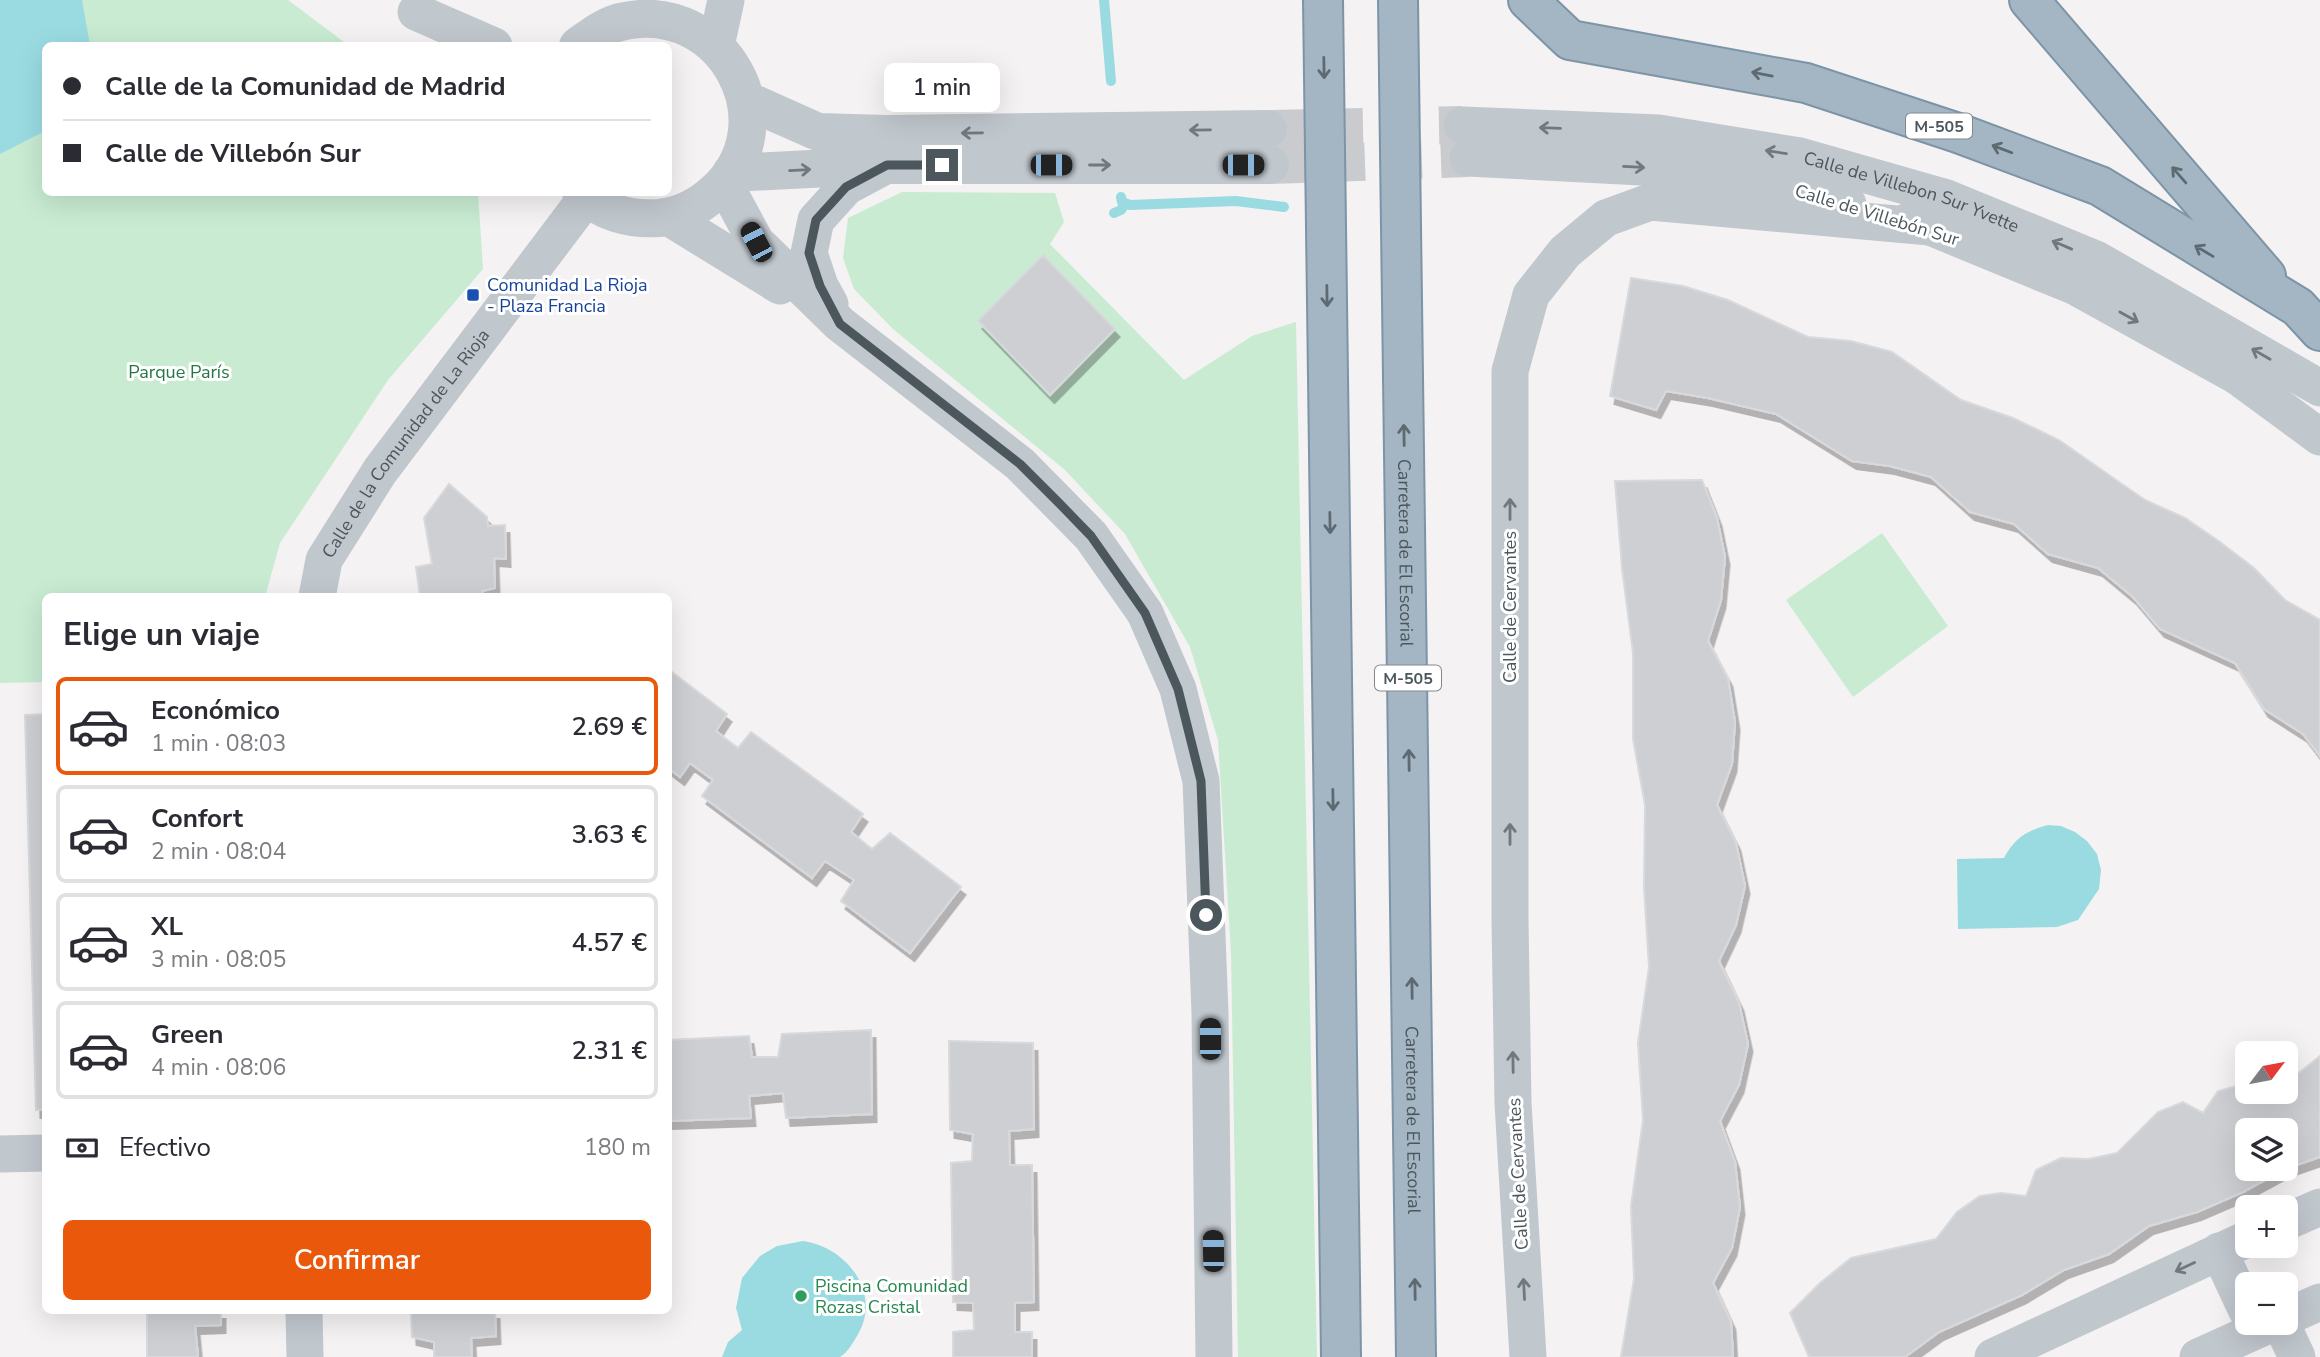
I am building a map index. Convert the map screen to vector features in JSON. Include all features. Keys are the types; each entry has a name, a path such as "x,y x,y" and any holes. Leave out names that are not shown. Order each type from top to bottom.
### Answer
{"highway":[{"path":"1323,0 1341,1357"},
{"name":"Carretera de El Escorial","path":"1398,0 1416,1357"},
{"path":"1401,327 1413,0"},
{"name":"M-505","path":"1528,0 1570,40 1806,83 1958,132 2100,186 2298,307 2320,331"},
{"path":"2029,0 2288,301"}],"street":[{"path":"716,46 726,0"},
{"path":"408,6 447,42"},
{"path":"408,6 485,42"},
{"path":"584,42 600,30 654,9 673,22 696,31 716,46 729,61 746,100 747,126 742,150 728,178 698,204 668,217 647,219 625,216 604,209 584,196"},
{"path":"728,178 887,165 1269,147 818,132 746,100"},
{"name":"Calle de Villebon Sur Yvette","path":"1465,142 1659,132 1800,156 1947,198 2096,259 2320,388"},
{"name":"Calle de Villebón Sur","path":"1465,142 1791,188 1930,227 2076,287 2237,376 2320,437"},
{"path":"840,324 820,286 809,253 816,220 846,187 887,165"},
{"path":"728,178 756,242 840,324"},
{"name":"Calle de la Comunidad de La Rioja","path":"318,593 324,560 380,471 582,196"},
{"name":"Calle de Cervantes","path":"1528,1357 1513,1075 1510,371 1531,295 1565,252 1606,218 1650,202 1930,227"},
{"path":"668,217 840,324 1020,464 1091,536 1145,613 1178,689 1201,781 1210,1013 1214,1357"},
{"path":"2237,376 2320,456"},
{"path":"0,1154 42,1153"},
{"path":"2298,1217 2320,1207"},
{"path":"1993,1357 2233,1245 2245,1272"},
{"path":"2298,1310 2320,1302"},
{"path":"304,1314 305,1357"},
{"path":"2198,1357 2240,1335"},
{"path":"2278,1335 2298,1357"}],"green space":[{"name":"Parque París","path":"0,0 288,0 344,42 42,42 42,196 478,196 483,269 388,380 280,543 266,593 42,593 42,682 0,683"},
{"path":"902,192 1055,193 1064,222 1050,244 1184,380 1252,336 1296,322 1317,1357 1238,1357 1231,953 1218,740 1190,647 1125,534 1065,470 893,329 854,289 843,258 848,218"},
{"path":"1882,533 1948,626 1853,697 1786,600"}],"water":[{"path":"0,0 82,0 89,42 42,42 42,133 0,154"},
{"path":"2048,825 2061,826 2075,832 2087,841 2097,854 2101,870 2099,889 2078,920 2057,927 1958,929 1957,859 2004,858 2022,836"},
{"name":"Piscina Comunidad Rozas Cristal","path":"803,1241 834,1252 856,1275 863,1289 866,1304 864,1320 850,1348 840,1357 722,1357 728,1342 742,1330 736,1308 742,1278 760,1256 777,1246"}],"building":[{"path":"1043,255 1115,329 1050,395 978,321"},
{"path":"1631,278 1683,286 1728,300 1808,337 1851,341 1892,352 1961,400 2013,418 2059,440 2145,500 2185,518 2220,542 2254,568 2285,600 2320,620 2320,756 2303,734 2264,709 2235,663 2160,629 2133,597 2098,568 2048,554 2014,524 1970,512 1931,477 1890,466 1852,461 1776,414 1666,391 1656,410 1610,396"},
{"path":"1702,480 1717,518 1725,557 1721,600 1708,641 1728,679 1735,722 1732,764 1717,805 1736,843 1745,886 1736,925 1719,961 1739,1003 1748,1044 1739,1085 1720,1121 1735,1162 1740,1207 1732,1248 1713,1283 1731,1322 1733,1357 1621,1357 1634,1279 1631,1206 1643,1120 1638,1043 1649,967 1644,888 1645,805 1633,739 1633,653 1615,481"},
{"path":"449,484 487,517 488,526 505,525 506,559 494,558 495,588 482,593 419,593 416,567 432,564 424,518"},
{"path":"672,672 727,714 716,731 738,748 751,732 863,814 851,832 872,849 890,833 961,887 910,953 841,901 854,880 825,861 812,878 702,796 713,780 690,763 680,777 672,771"},
{"path":"42,714 42,1109 36,1110 25,715"},
{"path":"871,1030 872,1114 786,1118 783,1093 749,1096 751,1118 672,1121 672,1040 749,1036 752,1057 778,1057 782,1034"},
{"path":"949,1041 1033,1043 1034,1129 1009,1131 1010,1165 1032,1165 1034,1302 1015,1303 1015,1332 1032,1332 1032,1357 953,1357 953,1332 974,1330 973,1303 953,1302 951,1163 972,1161 973,1134 950,1130"},
{"path":"2320,1056 2320,1157 2298,1165 2298,1118 2235,1118 2235,1181 2263,1181 2197,1212 2149,1226 2109,1254 2064,1270 2022,1295 1939,1332 1905,1357 1809,1357 1790,1313 1820,1283 1851,1258 1936,1239 1957,1212 1980,1196 2001,1193 2026,1196 2036,1170 2061,1158 2089,1159 2117,1153 2158,1112 2183,1102 2203,1113 2218,1091 2235,1086 2235,1104 2298,1104 2298,1073"},
{"path":"147,1314 221,1314 221,1325 195,1326 198,1357 147,1357"},
{"path":"411,1314 495,1314 496,1336 471,1338 472,1357 434,1357 434,1342 412,1337"}],"waterway":[{"path":"1104,0 1111,81"},
{"path":"1121,197 1122,202 1130,205 1236,201 1284,207"},
{"path":"1114,213 1121,210 1125,204"}],"tunnel":[{"path":"1268,129 1462,125"},
{"path":"1270,165 1468,158"}],"place":[{"name":"Comunidad La Rioja - Plaza Francia","path":"473,295"},
{"name":"Piscina Comunidad Rozas Cristal","path":"801,1296"}],"route":[{"path":"942,165 887,165 846,187 816,220 809,253 820,286 840,324 1020,464 1058,502 1091,536 1145,613 1178,689 1201,781 1206,915"}]}
